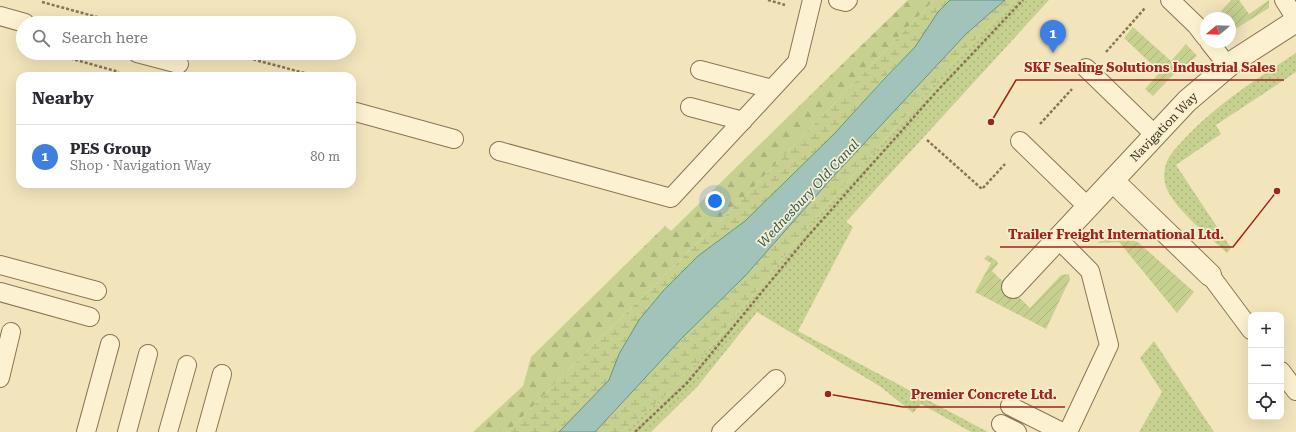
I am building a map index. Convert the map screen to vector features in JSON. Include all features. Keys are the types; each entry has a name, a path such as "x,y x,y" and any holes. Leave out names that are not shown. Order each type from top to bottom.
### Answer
{"street":[{"name":"Navigation Way","path":"1013,287 1187,101 1228,66 1296,20"},
{"path":"1113,181 1210,275"}],"lane":[{"path":"499,151 671,198 797,62 812,0"},
{"path":"838,0 846,2 848,0"},
{"path":"1170,0 1200,30"},
{"path":"1284,0 1296,20"},
{"path":"0,16 16,20"},
{"path":"1214,48 1228,66"},
{"path":"163,60 179,64"},
{"path":"1087,69 1155,135"},
{"path":"700,70 772,89"},
{"path":"690,107 743,121"},
{"path":"356,112 454,139"},
{"path":"1021,142 1088,207"},
{"path":"1058,239 1090,271 1109,345 1068,432"},
{"path":"0,265 97,291"},
{"path":"1210,275 1248,326"},
{"path":"0,292 90,317"},
{"path":"0,378 11,332"},
{"path":"86,432 110,344"},
{"path":"127,432 148,354"},
{"path":"168,432 187,365"},
{"path":"206,432 222,374"},
{"path":"1284,374 1296,391"},
{"path":"721,432 776,379"},
{"path":"1010,406 1062,432"}],"path":[{"path":"34,0 93,16"},
{"path":"635,432 687,383 808,236 938,90 1023,0"},
{"path":"927,140 982,189 1021,142 1147,6"},
{"path":"75,60 119,72"},
{"path":"255,60 301,72"}],"green space":[{"path":"908,0 934,0 743,198 570,368 508,432 473,432 523,386 531,357 665,226 671,231"},
{"path":"934,0 950,0 938,12 915,47 883,79 834,134 745,221 698,256 663,291 639,320 619,354 609,380 559,432 508,432 570,368 743,198"},
{"path":"1005,0 1015,0 957,58 808,227 713,344 671,391 621,432 595,432 681,339 745,276 831,179 966,34"},
{"path":"1015,0 1049,0 846,222 853,227 798,331 988,432 971,432 921,404 913,413 881,387 757,312 697,387 651,432 621,432 671,391 713,344 808,227 957,58"},
{"path":"1231,0 1239,0 1249,14 1269,0 1269,8 1236,29 1236,12 1220,12"},
{"path":"1133,27 1171,61 1186,44 1197,56 1173,75 1153,96 1145,89 1160,72 1124,38"},
{"path":"1296,53 1296,72 1216,125 1221,134 1176,165 1231,248 1227,253 1191,220 1174,201 1168,192 1164,180 1166,163 1173,151 1212,113 1267,72"},
{"path":"1112,235 1124,236 1139,243 1194,292 1177,313 1119,242 1098,243 1102,239"},
{"path":"988,255 997,261 998,264 992,271 1030,308 1061,275 1069,274 1070,279 1046,329 975,292 991,263 984,259"},
{"path":"1154,341 1214,432 1139,432 1162,392 1140,358"}],"water":[{"name":"Wednesbury Old Canal","path":"950,0 1005,0 966,34 831,179 745,276 681,339 595,432 559,432 609,380 619,354 639,320 663,291 698,256 745,221 834,134 915,47 938,12"}],"place":[{"name":"PES Group","path":"1053,53"},
{"name":"SKF Sealing Solutions Industrial Sales","path":"991,122"},
{"name":"Trailer Freight International Ltd.","path":"1277,191"},
{"name":"Premier Concrete Ltd.","path":"828,394"}]}
